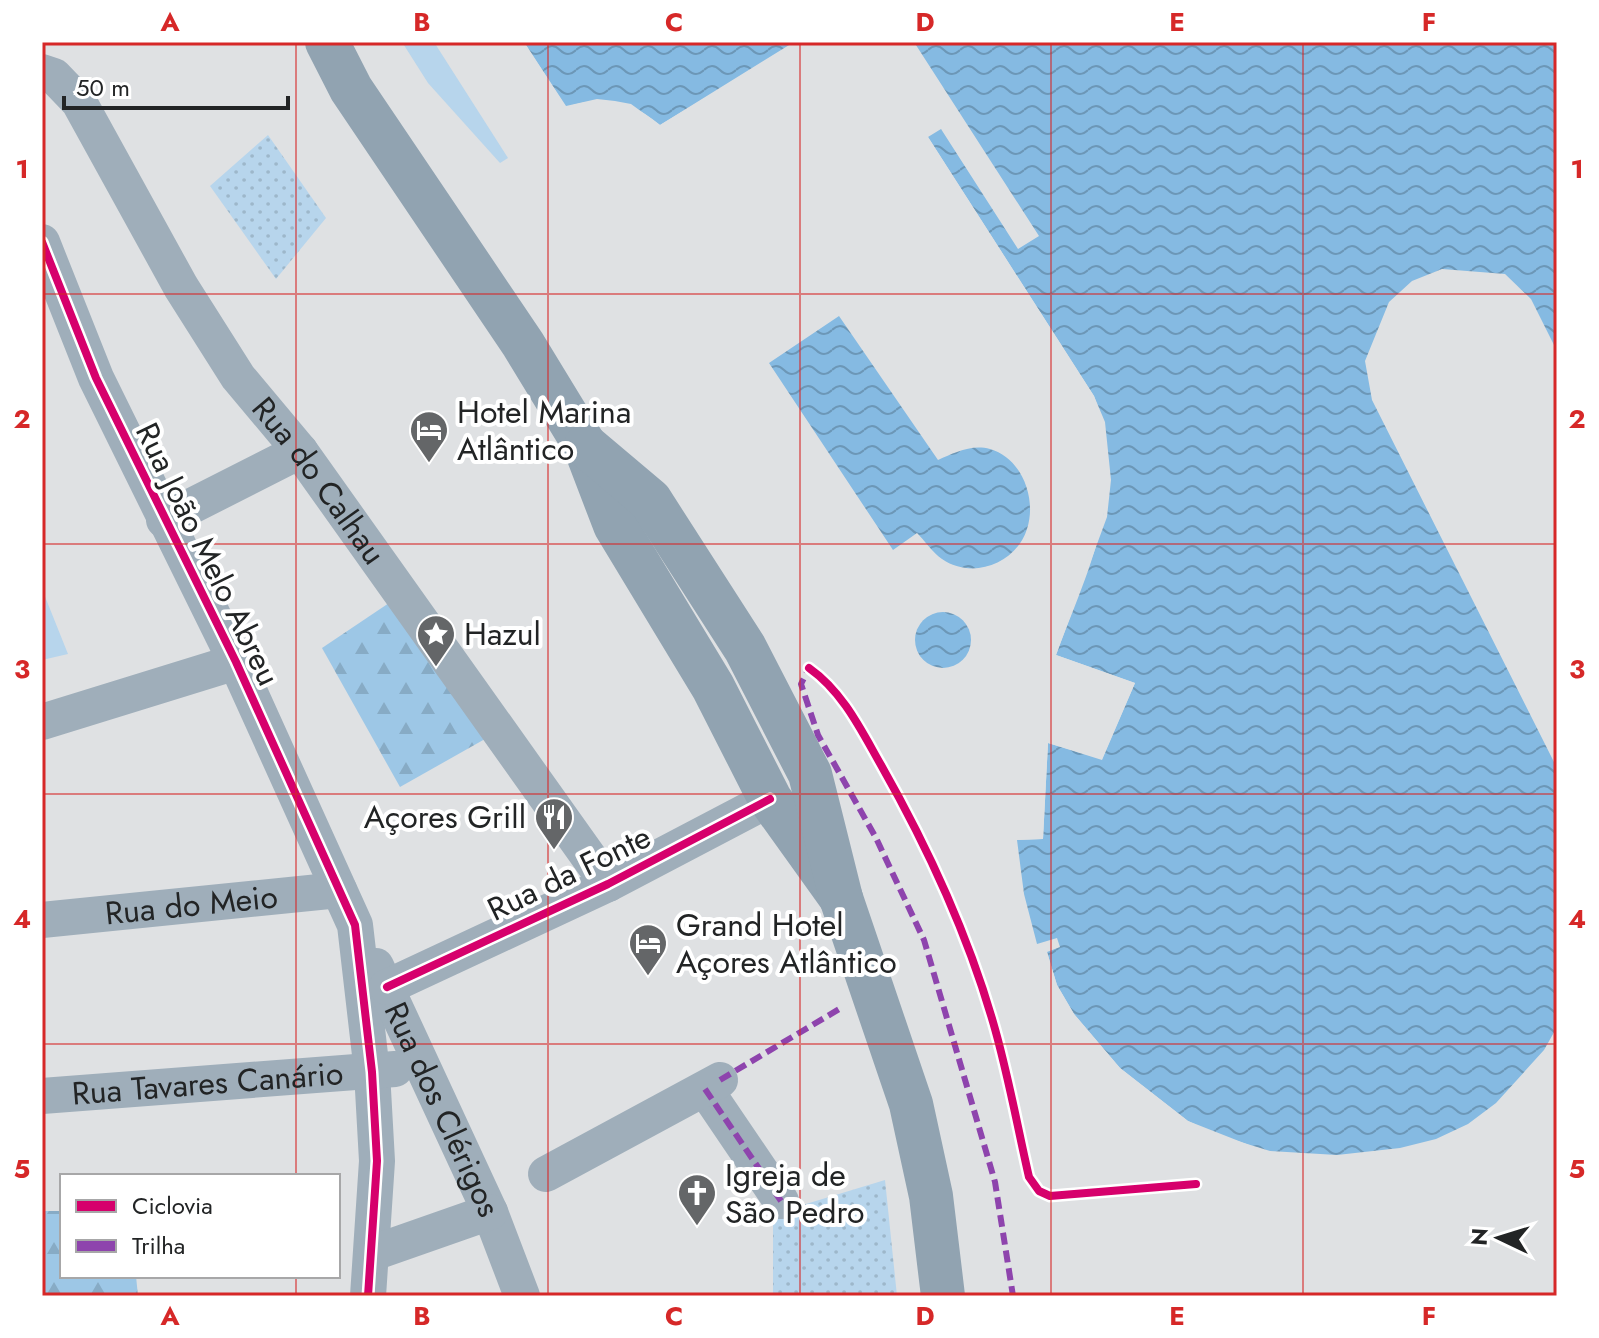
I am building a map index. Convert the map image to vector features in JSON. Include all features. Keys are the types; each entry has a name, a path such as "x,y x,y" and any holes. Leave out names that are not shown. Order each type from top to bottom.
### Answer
{"main road":[{"path":"327,42 351,89 523,344 584,444 615,525 713,687 770,799 841,898"},
{"path":"584,444 650,500 745,648 810,774 841,898 911,1104 931,1196 943,1296"}],"street":[{"name":"Rua do Calhau","path":"42,72 54,76 79,102 181,287 238,377 300,451 608,884"},
{"name":"Rua João Melo Abreu","path":"42,242 96,378 236,662 355,925 372,1072 377,1161 368,1296"},
{"path":"164,520 300,451"},
{"path":"42,722 236,662"},
{"name":"Rua da Fonte","path":"387,987 608,884 770,799"},
{"name":"Rua do Meio","path":"42,920 339,890"},
{"name":"Rua dos Clérigos","path":"355,925 387,987 490,1212 522,1296"},
{"name":"Rua Tavares Canário","path":"42,1096 422,1067"},
{"path":"546,1174 712,1085 781,1201"},
{"path":"373,1253 490,1212"}],"shaded area":[{"path":"402,42 434,42 508,158 500,163 428,83"},
{"path":"268,135 326,218 276,279 210,186"},
{"path":"42,589 68,654 42,660"},
{"path":"885,1180 897,1296 773,1296 773,1214"}],"green space":[{"path":"389,603 485,739 400,787 322,648"},
{"path":"42,1211 60,1211 60,1278 136,1278 138,1296 42,1296"}],"water":[{"path":"524,42 794,42 660,125 638,110 616,102 592,101 566,107"},
{"path":"914,42 1557,42 1557,351 1531,299 1505,274 1442,269 1412,281 1389,302 1365,361 1372,400 1557,768 1557,1027 1544,1050 1496,1103 1468,1124 1436,1139 1400,1148 1337,1155 1270,1151 1218,1135 1188,1121 1120,1068 1074,1014 1057,985 1047,952 1060,947 1057,938 1037,944 1024,894 1017,840 1043,839 1048,743 1102,759 1135,683 1056,655 1101,528 1108,464 1104,431 1094,396 928,137 941,129 1018,249 1039,236"},
{"path":"839,316 938,460 963,450 983,448 1001,454 1018,470 1028,493 1030,517 1021,541 1003,559 979,568 954,565 939,556 917,533 893,550 769,363"},
{"path":"943,612 963,620 971,640 963,660 943,668 923,660 915,640 923,620"}],"pier":[{"path":"520,42 524,42 566,106 597,99 631,104 660,125 798,42 660,129 630,108 597,103 564,110"},
{"path":"928,137 1094,396 1105,422 1111,480 1107,517 1056,655 1135,683 1102,760 1048,743 1043,839 1013,840 1016,836 1039,835 1045,741 1049,739 1100,755 1130,685 1052,655 1103,516 1107,480 1101,423 1091,397 925,139"},
{"path":"1047,952 1057,985 1074,1014 1120,1068 1188,1121 1249,1145 1248,1149 1186,1124 1117,1070 1070,1016 1053,986 1043,953"}],"marked path":[{"path":"814,671 809,668 801,684 818,735 876,838 924,940 995,1182 1013,1296"},
{"path":"720,1080 841,1008"},
{"path":"705,1089 781,1201"}],"cycle path":[{"path":"42,242 96,378 236,662 355,925 372,1072 377,1161 368,1296"},
{"path":"809,668 832,688 858,725 898,796 944,890 983,988 1003,1060 1029,1177 1039,1191 1050,1196 1196,1184"},
{"path":"387,987 608,884 770,799"}],"place":[{"name":"Hotel Marina Atlântico","path":"429,464"},
{"name":"Hazul","path":"436,668"},
{"name":"Açores Grill","path":"554,851"},
{"name":"Grand Hotel Açores Atlântico","path":"648,977"},
{"name":"Igreja de São Pedro","path":"697,1227"}]}
